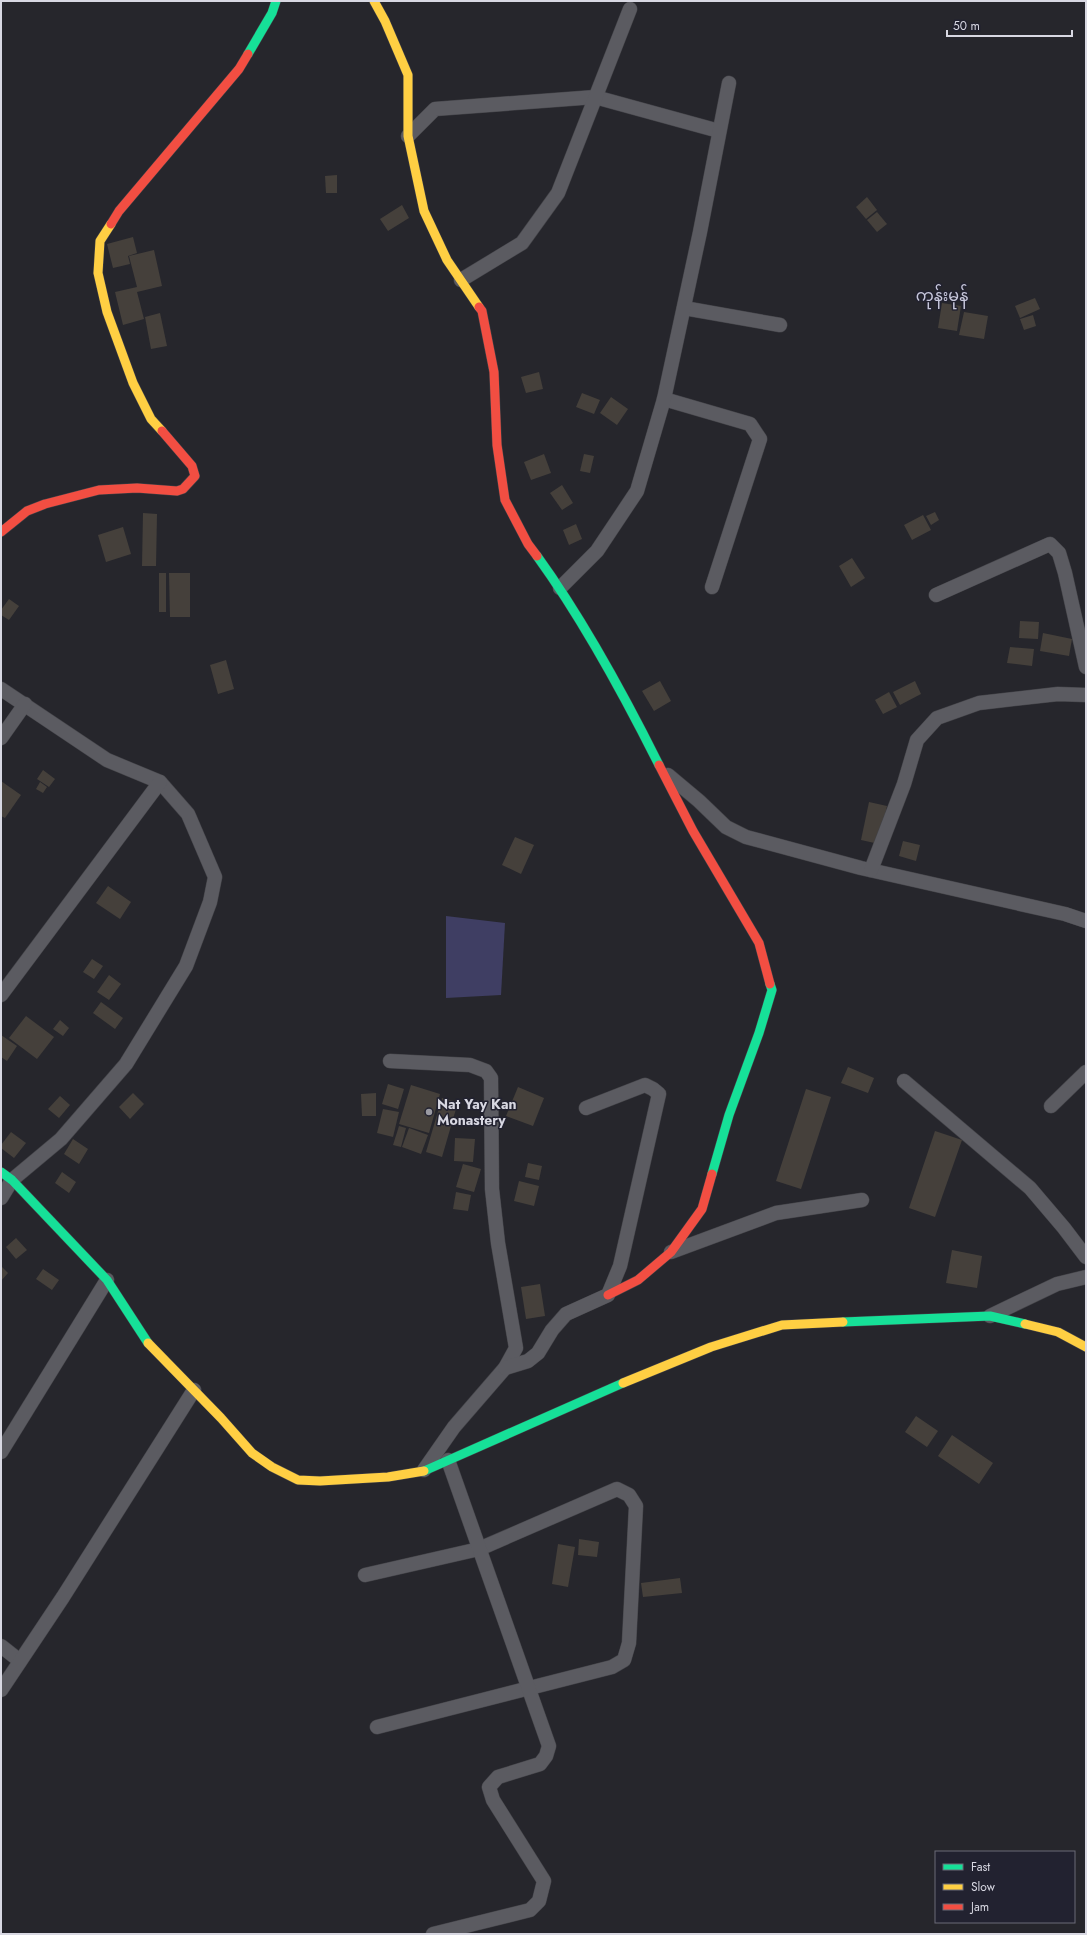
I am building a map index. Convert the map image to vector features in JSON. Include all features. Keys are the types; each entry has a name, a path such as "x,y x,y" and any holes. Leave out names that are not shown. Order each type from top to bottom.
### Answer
{"street":[{"path":"1,532 28,511 45,504 99,490 137,488 177,491 183,488 195,476 192,466 151,419 133,383 107,312 98,273 100,241 119,211 239,69 272,13 276,1"},
{"path":"374,1 385,21 408,75 408,136 424,211 447,260 482,311 494,372 497,445 505,500 528,544 560,588 630,707 693,831 759,943 772,990 759,1033 729,1115 702,1209 671,1252 638,1280 566,1314 552,1330 538,1353 528,1361 505,1368"},
{"path":"461,280 522,243 558,193 630,9"},
{"path":"560,588 597,551 637,492 664,399 684,308 729,83"},
{"path":"408,136 435,109 595,97 719,131"},
{"path":"684,308 780,325"},
{"path":"664,399 750,424 760,439 712,587"},
{"path":"936,595 1050,544 1059,553 1065,573 1086,667"},
{"path":"1,689 108,760 160,782 188,814 215,877 210,902 186,966 126,1064 61,1139 6,1176 1,1198"},
{"path":"871,870 904,784 917,740 937,718 979,702 1058,694 1086,695"},
{"path":"1,738 25,704"},
{"path":"663,771 699,801 726,827 746,837 871,870 1065,914 1086,921"},
{"path":"1,995 160,782"},
{"path":"390,1061 470,1066 486,1071 491,1078 492,1190 498,1243 516,1348 505,1368 454,1427 424,1471"},
{"path":"1051,1106 1086,1072"},
{"path":"904,1081 1030,1188 1086,1257"},
{"path":"586,1108 645,1086 654,1089 659,1094 620,1266 608,1295"},
{"path":"6,1176 107,1280 148,1342 252,1453 272,1467 298,1480 320,1481 388,1477 424,1471 602,1392 711,1347 782,1325 990,1316 1058,1332 1086,1347"},
{"path":"671,1252 776,1213 862,1200"},
{"path":"990,1316 1058,1284 1086,1277"},
{"path":"1,1452 107,1280"},
{"path":"1,1690 63,1597 194,1390"},
{"path":"434,1934 530,1910 539,1901 544,1881 494,1800 489,1787 498,1777 540,1764 546,1756 549,1746 448,1460"},
{"path":"365,1575 479,1549 617,1489 629,1495 636,1506 629,1643 624,1660 612,1667 529,1690 377,1727"},
{"path":"1,1646 20,1661"}],"shaded area":[{"path":"446,916 505,923 501,995 446,998"}],"building":[{"path":"337,175 337,193 326,193 325,176"},
{"path":"867,197 877,210 866,219 856,207"},
{"path":"402,205 409,218 388,231 380,219"},
{"path":"877,212 887,224 877,232 867,220"},
{"path":"133,237 137,253 128,256 130,264 113,268 107,244"},
{"path":"154,250 162,286 137,292 144,319 123,325 115,292 137,287 129,256"},
{"path":"1035,298 1040,309 1020,318 1015,306"},
{"path":"942,303 961,306 957,331 938,328"},
{"path":"964,312 988,316 984,339 959,335"},
{"path":"160,313 167,346 151,349 145,317"},
{"path":"1033,315 1036,326 1024,330 1020,319"},
{"path":"539,372 543,389 526,393 521,377"},
{"path":"582,393 600,400 594,414 576,407"},
{"path":"611,397 628,409 617,425 600,413"},
{"path":"544,454 551,473 531,480 524,462"},
{"path":"584,454 594,456 590,473 580,471"},
{"path":"562,485 573,503 562,510 550,493"},
{"path":"935,512 939,520 931,525 926,516"},
{"path":"143,513 157,514 156,566 142,566"},
{"path":"923,515 931,530 912,540 904,525"},
{"path":"576,524 582,539 569,545 563,530"},
{"path":"123,527 131,554 106,562 98,535"},
{"path":"852,558 865,578 851,587 839,566"},
{"path":"159,573 166,573 166,612 159,612"},
{"path":"169,573 190,573 190,617 170,617"},
{"path":"9,599 19,606 9,620 1,615 1,610"},
{"path":"1020,621 1039,622 1038,639 1019,638"},
{"path":"1043,633 1072,639 1069,656 1040,651"},
{"path":"1010,647 1034,649 1032,666 1007,663"},
{"path":"226,660 234,689 218,694 210,665"},
{"path":"660,681 671,701 654,711 642,691"},
{"path":"915,681 921,694 900,705 893,692"},
{"path":"889,692 897,707 883,714 875,700"},
{"path":"43,770 55,779 49,787 37,779"},
{"path":"1,781 21,795 5,818 1,816"},
{"path":"40,782 47,787 43,793 36,789"},
{"path":"869,802 887,806 879,844 861,840"},
{"path":"515,837 534,845 521,874 502,865"},
{"path":"903,841 920,845 916,861 899,856"},
{"path":"108,886 131,902 120,919 96,903"},
{"path":"92,959 103,966 94,979 83,972"},
{"path":"109,975 121,984 109,1000 97,992"},
{"path":"101,1002 123,1018 115,1029 93,1013"},
{"path":"26,1016 54,1037 37,1059 9,1038"},
{"path":"60,1020 69,1028 63,1036 53,1029"},
{"path":"1,1035 17,1046 7,1061 1,1057"},
{"path":"848,1067 874,1078 868,1093 841,1083"},
{"path":"388,1084 404,1089 398,1109 382,1104"},
{"path":"411,1085 440,1094 429,1133 399,1124"},
{"path":"518,1087 544,1098 533,1126 506,1116"},
{"path":"806,1089 831,1097 801,1189 776,1181"},
{"path":"133,1093 144,1104 130,1119 119,1107"},
{"path":"376,1093 376,1116 362,1116 361,1094"},
{"path":"60,1096 70,1105 59,1118 48,1109"},
{"path":"442,1098 458,1102 442,1157 426,1152"},
{"path":"383,1109 399,1112 393,1137 377,1133"},
{"path":"399,1126 406,1128 401,1147 393,1145"},
{"path":"409,1128 428,1135 421,1154 402,1147"},
{"path":"935,1131 962,1140 935,1217 909,1208"},
{"path":"11,1132 26,1143 14,1158 1,1148 1,1145"},
{"path":"455,1138 475,1139 473,1162 454,1161"},
{"path":"73,1139 88,1149 79,1164 64,1154"},
{"path":"528,1163 542,1166 539,1180 525,1177"},
{"path":"463,1164 481,1169 474,1192 456,1187"},
{"path":"62,1172 76,1182 69,1193 55,1183"},
{"path":"519,1181 539,1186 534,1206 514,1201"},
{"path":"456,1192 471,1195 468,1211 453,1209"},
{"path":"16,1238 27,1250 16,1259 6,1247"},
{"path":"952,1250 982,1256 977,1288 946,1283"},
{"path":"1,1266 8,1273 1,1281"},
{"path":"43,1269 59,1280 52,1290 36,1279"},
{"path":"540,1284 545,1316 526,1319 521,1287"},
{"path":"916,1416 938,1431 927,1447 905,1432"},
{"path":"952,1435 993,1463 979,1484 938,1456"},
{"path":"579,1539 599,1542 597,1557 578,1555"},
{"path":"558,1544 575,1547 568,1587 552,1584"},
{"path":"680,1578 682,1593 643,1597 641,1583"}],"traffic: fast":[{"path":"248,54 272,13 276,1"},
{"path":"537,556 587,632 659,765"},
{"path":"712,1174 729,1115 759,1033 772,990 770,984"},
{"path":"1,1172 12,1180 107,1280 148,1343"},
{"path":"843,1322 990,1316 1025,1324"},
{"path":"424,1471 623,1383"}],"traffic: slow":[{"path":"374,1 385,21 408,75 408,136 424,211 447,260 479,307"},
{"path":"111,224 100,241 98,273 107,312 133,383 151,419 162,431"},
{"path":"623,1383 711,1347 782,1325 843,1322"},
{"path":"1025,1324 1058,1332 1086,1347"},
{"path":"148,1343 221,1418 252,1453 272,1467 298,1480 320,1481 388,1477 424,1471"}],"traffic: jam":[{"path":"111,224 119,211 239,69 248,54"},
{"path":"479,307 482,311 494,372 497,445 505,500 528,544 537,556"},
{"path":"1,532 27,511 45,504 99,490 137,488 177,491 183,489 195,476 192,466 162,431"},
{"path":"659,765 693,831 759,943 770,984"},
{"path":"608,1295 638,1280 671,1252 702,1209 712,1174"}],"place":[{"name":"Nat Yay Kan Monastery","path":"429,1112"}],"district":[{"name":"ကုန်းမုန်","path":"942,295"}]}
